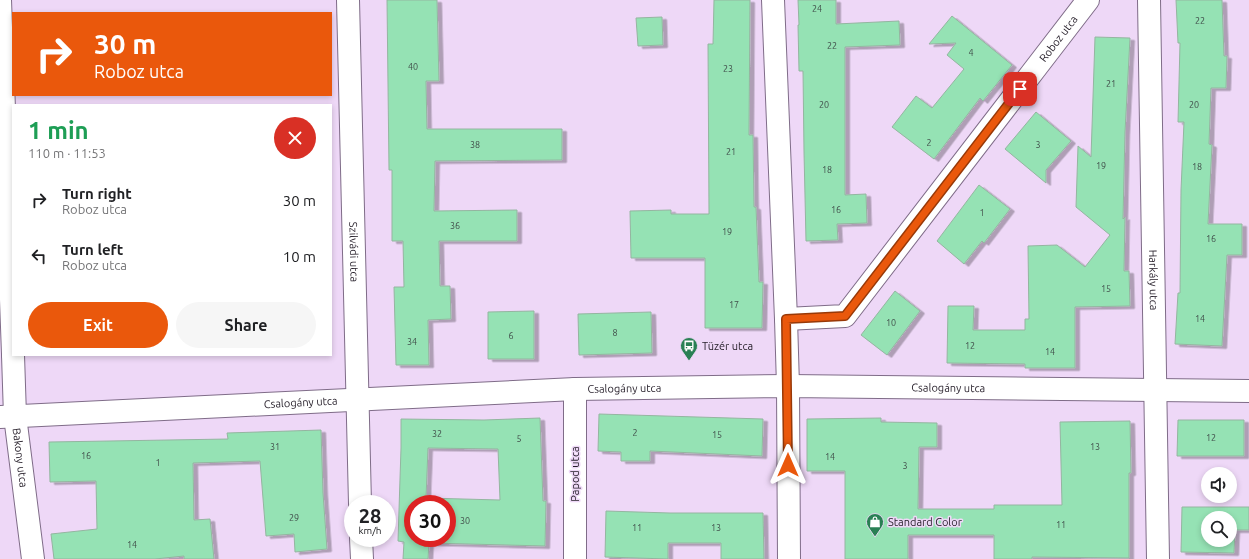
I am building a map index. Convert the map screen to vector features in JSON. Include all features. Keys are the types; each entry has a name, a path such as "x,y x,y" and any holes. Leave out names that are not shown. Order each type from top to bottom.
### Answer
{"street":[{"name":"Bakony utca","path":"0,0 12,327"},
{"name":"Szilvádi utca","path":"348,0 360,495"},
{"path":"773,0 788,386 789,559"},
{"name":"Roboz utca","path":"786,319 845,316 1088,0"},
{"name":"Harkály utca","path":"1149,0 1158,559"},
{"name":"Bakony utca","path":"13,356 8,417 33,559"},
{"name":"Csalogány utca","path":"8,417 575,389 788,386 1249,391"},
{"name":"Papod utca","path":"575,389 575,559"},
{"path":"361,547 362,559"}],"building":[{"path":"387,0 437,0 439,81 426,81 427,129 562,129 562,160 435,161 434,211 517,210 517,241 439,241 440,286 450,286 451,319 428,320 429,365 396,365 394,287 404,287 403,241 392,241 392,170 389,170"},
{"path":"714,0 750,0 749,135 753,135 754,207 756,207 759,282 763,282 762,328 705,328 705,258 631,258 630,211 671,210 671,214 709,214 708,44 713,44"},
{"path":"798,0 836,0 836,24 899,21 900,45 845,47 845,195 866,194 867,223 837,224 838,240 806,241 803,71 799,71"},
{"path":"1176,0 1222,0 1224,56 1227,56 1226,88 1211,88 1209,144 1212,145 1208,224 1242,224 1242,255 1227,255 1222,346 1175,344 1178,293 1180,293 1181,190 1184,122 1178,122 1180,43 1178,43"},
{"path":"952,16 1012,65 983,101 980,98 934,159 892,127 916,96 932,108 964,69 947,55 956,43 929,44"},
{"path":"662,17 663,45 638,46 636,18"},
{"path":"1095,37 1130,38 1125,132 1123,219 1125,217 1124,271 1129,271 1130,306 1075,307 1075,368 1025,368 1025,364 947,363 948,306 974,306 973,330 1025,330 1025,319 1029,319 1028,246 1057,245 1085,267 1110,235 1076,207 1078,146 1091,157"},
{"path":"1036,112 1071,141 1046,170 1046,183 1005,149"},
{"path":"979,185 1010,209 984,243 982,241 964,264 937,241"},
{"path":"895,291 920,311 887,355 861,335"},
{"path":"534,311 534,359 488,359 488,312"},
{"path":"651,312 652,353 579,355 578,314"},
{"path":"599,414 763,419 762,456 650,451 650,461 621,461 621,452 598,451"},
{"path":"540,418 543,501 546,501 545,546 456,544 456,499 500,500 498,449 428,448 426,495 404,495 404,542 398,541 401,419 484,420"},
{"path":"881,418 881,422 937,423 937,447 919,447 918,509 994,509 994,505 1062,505 1060,422 1130,421 1131,473 1129,473 1129,558 1032,557 1032,559 994,559 994,535 908,535 908,559 845,559 845,471 807,471 807,419"},
{"path":"1178,420 1244,420 1244,456 1177,456"},
{"path":"321,430 327,549 295,552 294,534 266,536 260,461 193,463 194,520 210,519 214,559 184,559 184,556 155,559 54,559 51,534 97,529 96,481 50,482 49,442 228,439 227,433"},
{"path":"1182,507 1249,507 1249,530 1237,530 1237,511 1201,511 1201,547 1234,547 1234,553 1181,552"},
{"path":"606,511 763,513 764,559 721,559 721,543 668,543 668,559 605,557"},
{"path":"404,542 404,547 429,547 428,559 403,559"}],"place":[{"name":"Tüzér utca","path":"689,361"},
{"name":"Standard Color","path":"875,537"}],"route":[{"path":"788,465 786,319 845,316 1020,89"}]}
